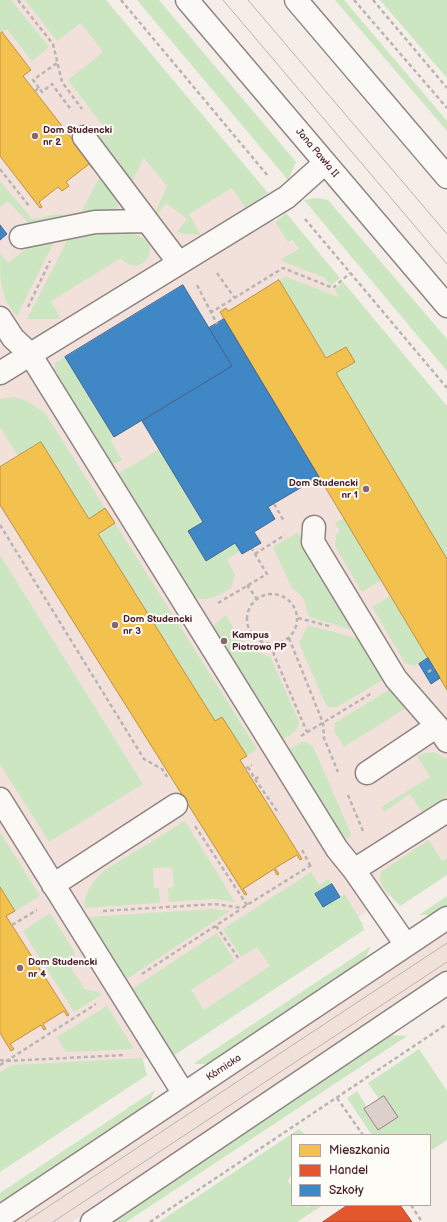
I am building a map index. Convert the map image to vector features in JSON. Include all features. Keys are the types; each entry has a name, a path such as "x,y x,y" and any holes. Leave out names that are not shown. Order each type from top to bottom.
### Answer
{"street":[{"name":"Jana Pawła II","path":"186,0 447,306"},
{"path":"296,0 447,177"},
{"path":"87,135 147,220 180,263"},
{"path":"0,373 287,197 325,163"},
{"path":"21,237 95,222 147,220"},
{"path":"0,318 6,337 30,354 337,849 354,870 406,945"},
{"path":"314,527 313,542 396,679 442,734 367,773"},
{"path":"0,799 184,1094"},
{"path":"53,885 176,805"},
{"path":"354,870 447,811"},
{"name":"Kórnicka","path":"7,1216 184,1094 447,918"},
{"path":"92,1222 447,983"}],"path":[{"path":"18,0 53,44 62,82 96,126 87,135 52,84 42,92 33,80 57,63"},
{"path":"354,0 447,108"},
{"path":"373,0 447,88"},
{"path":"35,91 39,88"},
{"path":"0,169 34,212"},
{"path":"210,313 283,268 333,288 350,273"},
{"path":"197,284 210,313 217,324"},
{"path":"274,504 284,521"},
{"path":"0,525 144,759 162,769 170,782"},
{"path":"193,618 266,574 252,549"},
{"path":"247,585 257,599"},
{"path":"274,594 283,596 290,601 297,618 297,626 289,638 281,643 272,645 263,643 255,638 249,631 246,623 250,605 265,595 274,594"},
{"path":"289,638 323,723 324,738 339,774"},
{"path":"272,645 274,655 307,732"},
{"path":"276,750 396,679"},
{"path":"245,768 251,766"},
{"path":"255,779 274,809 281,816"},
{"path":"345,788 374,857"},
{"path":"194,823 195,828 247,905"},
{"path":"12,925 49,903 56,914 215,904 242,908 337,849"},
{"path":"216,926 239,959"},
{"path":"150,1222 447,1024"},
{"path":"0,1060 6,1061 127,1055"},
{"path":"0,1065 6,1061"},
{"path":"337,1098 362,1134"},
{"path":"412,1206 422,1222"}],"shaded area":[{"name":"Kampus Piotrowo PP","path":"0,0 87,0 447,424 447,858 0,1155"},
{"path":"447,930 447,974 72,1222 11,1222"}],"green space":[{"path":"0,0 11,0 49,47 32,61 7,29 0,34"},
{"path":"25,0 106,0 268,193 246,209 232,188 189,214 201,235 177,232 187,219 166,203 156,216 155,213 167,186 144,158 131,183 98,138 104,127 68,80 103,52 81,23 57,41"},
{"path":"137,0 159,0 296,162 288,180"},
{"path":"335,0 344,0 447,121 447,131"},
{"path":"380,0 447,0 447,78"},
{"path":"100,176 117,198 118,207 111,213 79,216"},
{"path":"0,181 32,219 61,214 68,219 30,225 8,201 0,207"},
{"path":"316,198 328,200 447,339 447,371 304,200"},
{"path":"286,213 340,278 331,286 323,277 282,261 283,258 299,249 292,240 288,242 275,222"},
{"path":"97,231 120,232 138,235 148,243 150,249 149,255 141,264 135,266 128,264 121,258 51,301 61,319 27,319 69,237"},
{"path":"55,240 17,316 7,302 2,288 0,253 8,263 29,247"},
{"path":"286,277 339,297 334,290 343,282 447,406 447,559 336,373 355,362 346,347 326,358 279,280"},
{"path":"65,357 114,437 110,440 122,460 110,466 55,375 55,363"},
{"path":"15,397 27,401 45,413 105,508 89,519 41,442 18,456 0,427 0,399"},
{"path":"159,449 203,522 188,531 206,561 235,543 240,551 227,559 235,575 231,588 212,598 202,599 190,596 116,475"},
{"path":"344,518 381,580 362,592 335,546 336,535 340,531 335,523"},
{"path":"115,523 257,749 247,756 222,717 215,721 98,534"},
{"path":"298,532 357,631 309,617 304,600 299,593 292,588 273,547"},
{"path":"0,555 143,784 49,842 0,764"},
{"path":"390,596 428,658 414,666 405,663 372,607"},
{"path":"226,615 238,635 248,646 255,651 270,656 299,722 299,725 295,731 280,741 212,631 215,624"},
{"path":"308,625 363,640 386,678 337,707 329,707 325,703 299,643"},
{"path":"393,687 409,706 344,747 334,732 335,723"},
{"path":"302,742 306,742 313,746 351,834 348,839 337,831 286,751"},
{"path":"434,752 447,759 447,796 422,812 410,794 384,812 381,807 430,777 417,756"},
{"path":"185,821 235,902 215,899 169,902 168,888 174,887 172,867 153,868 154,888 159,888 160,903 84,908 86,896 90,887 96,878 105,870"},
{"path":"0,832 40,896 15,911 0,887"},
{"path":"429,840 442,861 447,858 447,875 400,906 382,885 380,876 382,871"},
{"path":"311,872 319,885 329,879 332,884 315,894 323,907 345,894 362,923 364,930 173,1056 130,990 217,933 235,961 191,990 204,1010 270,966 257,947 241,957 223,929"},
{"path":"447,896 447,910 437,915 419,915"},
{"path":"214,909 230,911 124,981 86,917"},
{"path":"50,913 75,953 71,968 85,989 99,992 101,995 74,1012 23,931"},
{"path":"371,946 363,963 210,1064 193,1064"},
{"path":"107,1006 134,1049 66,1052 57,1037"},
{"path":"390,1035 407,1036 126,1222 104,1222"},
{"path":"419,1049 447,1091 447,1140 431,1150 431,1134 371,1134 347,1098 357,1091 367,1107 364,1110 378,1130 397,1117 379,1099 368,1083"},
{"path":"142,1058 147,1075 0,1172 0,1072 12,1065"},
{"path":"155,1090 147,1108 0,1207 0,1193"},
{"path":"299,1129 305,1134 291,1134"},
{"path":"291,1134 291,1175 288,1181 291,1186 291,1206 306,1206 307,1208 309,1206 321,1206 297,1222 159,1222"}],"building: Mieszkania":[{"name":"Dom Studencki nr 2","path":"2,32 31,70 23,76 94,167 93,169 89,164 66,182 69,186 62,191 58,187 39,202 42,207 40,208 0,156 0,34"},
{"name":"Dom Studencki nr 1","path":"279,280 326,358 346,347 355,362 336,373 447,559 447,690 220,312 226,308 228,311"},
{"name":"Dom Studencki nr 3","path":"41,442 89,519 105,508 115,523 98,534 215,721 222,717 247,756 240,760 302,859 300,860 297,855 275,868 279,874 277,875 274,869 243,889 247,894 245,895 0,505 0,467"},
{"name":"Dom Studencki nr 4","path":"0,887 15,911 6,916 69,1015 67,1016 64,1011 43,1024 46,1029 44,1030 41,1025 10,1044 14,1049 11,1051 0,1033"}],"building: Handel":[{"path":"347,1206 401,1206 412,1222 323,1222"}],"building: Szkoły":[{"path":"0,225 7,234 0,240"},
{"path":"183,285 232,366 114,437 65,357"},
{"path":"224,319 319,477 268,507 275,519 254,532 261,543 242,554 235,543 206,561 188,531 203,522 142,421 232,366 209,328"},
{"path":"428,658 440,678 431,684 419,664"},
{"path":"332,884 340,897 323,907 315,894"}],"building: Inne":[{"path":"384,1096 398,1117 378,1130 364,1109"}],"tram line":[{"path":"223,0 447,264"},
{"path":"248,0 447,234"},
{"path":"25,1222 447,943"},
{"path":"53,1222 447,962"}],"place":[{"name":"Dom Studencki nr 2","path":"35,136"},
{"name":"Dom Studencki nr 1","path":"366,489"},
{"name":"Dom Studencki nr 3","path":"115,625"},
{"name":"Kampus Piotrowo PP","path":"224,641"},
{"name":"Dom Studencki nr 4","path":"20,968"}]}
